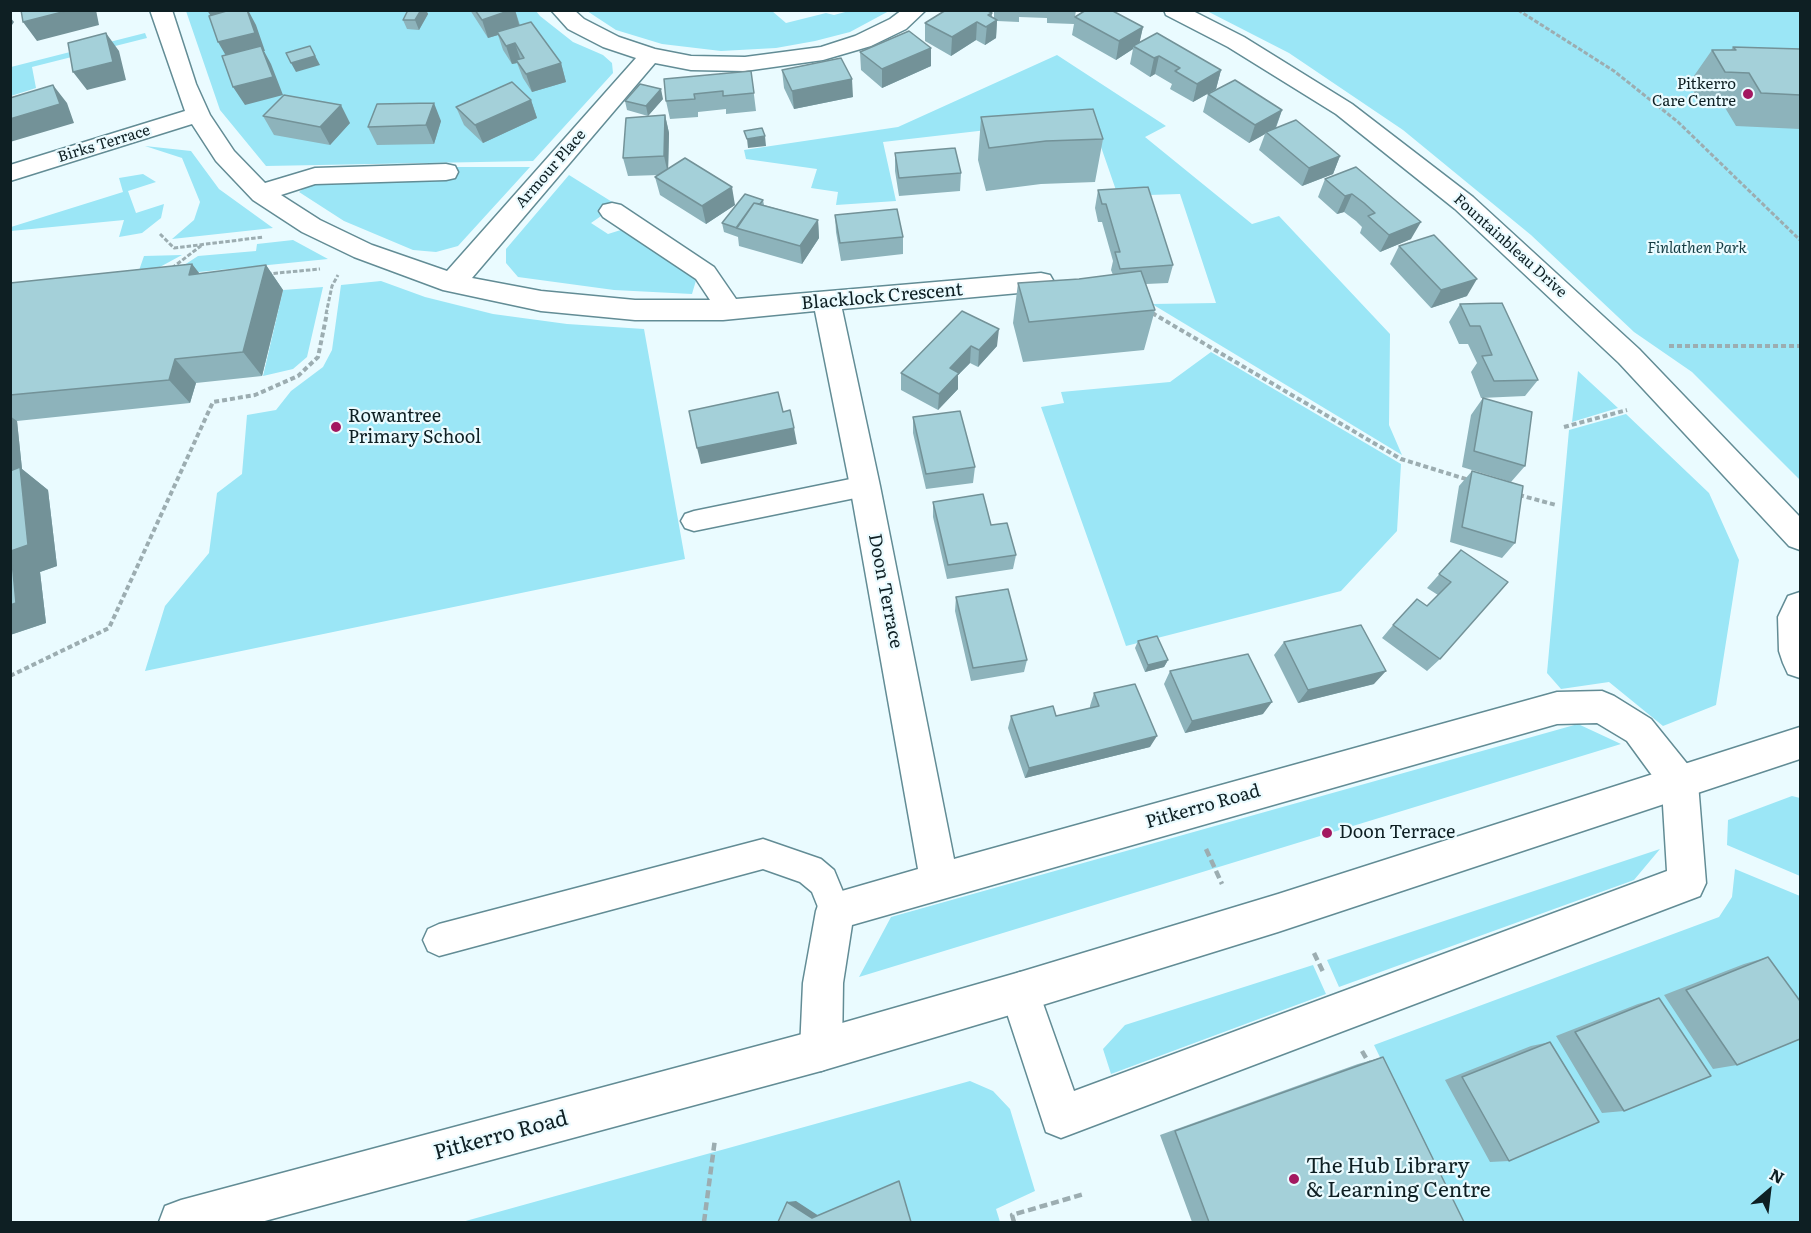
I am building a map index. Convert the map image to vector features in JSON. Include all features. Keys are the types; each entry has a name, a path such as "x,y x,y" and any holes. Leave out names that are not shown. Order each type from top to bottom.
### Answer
{"street":[{"name":"Blacklock Crescent","path":"161,10 185,84 198,115 225,156 262,194 310,226 363,251 452,283 541,301 635,310 723,310 1041,282"},
{"path":"561,10 576,24 611,42 650,56 691,63 745,64 823,53 863,41 898,24 916,10"},
{"name":"Fountainbleau Drive","path":"1174,10 1236,42 1344,109 1464,203 1629,356 1800,537"},
{"name":"Armour Place","path":"452,283 650,56"},
{"name":"Birks Terrace","path":"10,173 198,115"},
{"path":"262,194 282,185 315,176 446,172"},
{"path":"612,212 705,273 723,297 723,310"},
{"name":"Doon Terrace","path":"827,302 865,486 939,880"},
{"path":"1800,606 1795,617 1796,651 1800,663"},
{"name":"Pitkerro Road","path":"835,911 1557,708 1602,707 1639,730 1680,783"},
{"name":"Pitkerro Road","path":"208,1219 821,1050 1020,992 1278,913 1800,743"},
{"path":"1020,992 1061,1117 1687,884 1680,783"},
{"path":"821,1050 823,983 835,911"}],"lane":[{"path":"694,521 865,486"},
{"path":"439,940 763,854 810,870 823,881 835,911"}],"path":[{"path":"1518,10 1614,70 1678,122 1799,237"},
{"path":"160,234 174,248 271,236"},
{"path":"171,269 204,244"},
{"path":"10,676 109,628 213,402 255,395 298,375 318,357 332,286 343,267"},
{"path":"262,274 320,269"},
{"path":"1149,311 1401,459 1478,482"},
{"path":"1629,356 1659,346 1800,346"},
{"path":"1564,427 1627,410"},
{"path":"1512,492 1556,506"},
{"path":"1314,953 1374,1073"},
{"path":"704,1222 715,1139"},
{"path":"1014,1222 1012,1215 1084,1194"}],"green space":[{"path":"186,11 536,11 573,42 603,55 612,63 613,73 533,161 266,166 220,110"},
{"path":"587,11 772,11 786,23 826,13 834,15 849,11 889,11 850,32 815,41 776,48 721,51 662,44 616,30"},
{"name":"Finlathen Park","path":"1207,11 1800,11 1800,83 1724,106 1800,129 1800,480 1692,372 1634,332 1531,235 1403,130 1289,53"},
{"path":"145,33 147,38 32,67 36,88 11,96 11,67"},
{"path":"1057,55 1166,126 1145,137 1252,224 1279,216 1390,334 1389,425 1402,455 1152,304 1216,303 1180,194 1118,196 1091,118 883,142 896,201 836,205 838,192 811,188 817,169 746,159 744,150 898,127"},
{"path":"145,146 191,151 219,189 273,228 172,239 194,220 200,202 182,158"},
{"path":"451,167 530,167 458,246 436,252 413,250 344,221 299,192 313,181"},
{"path":"143,174 156,182 128,191 136,213 164,204 161,218 142,233 119,237 124,220 11,231 11,227 123,192 119,178"},
{"path":"569,175 617,205 591,223 608,234 624,229 697,277 692,294 614,290 518,277 506,263 506,249"},
{"path":"293,240 328,259 169,275 198,256 256,251 257,244"},
{"path":"182,255 158,268 136,279 144,256"},
{"path":"381,281 425,297 493,314 567,324 644,329 685,559 145,671 165,606 209,553 217,493 242,474 247,415 276,410 291,391 323,367 332,350 341,285"},
{"path":"323,287 307,357 293,369 263,376 283,290"},
{"path":"1211,352 1401,464 1397,531 1341,591 1126,646 1041,407 1064,403 1061,392 1170,382"},
{"path":"1578,371 1618,408 1572,422"},
{"path":"1626,414 1709,493 1739,560 1716,705 1663,726 1609,682 1561,689 1547,673 1569,430"},
{"path":"1578,724 1621,744 859,977 891,917"},
{"path":"1792,796 1800,798 1800,876 1727,845 1728,820"},
{"path":"1660,849 1634,880 1339,987 1327,960"},
{"path":"1735,869 1800,896 1800,1222 1461,1222 1374,1045 1719,917 1732,897"},
{"path":"1313,965 1326,994 1111,1074 1103,1049 1125,1025"},
{"path":"970,1081 993,1091 1010,1109 1035,1191 996,1209 1000,1222 462,1222"}],"building":[{"path":"21,10 70,10 23,22"},
{"path":"230,10 247,10 255,33 218,42 209,16"},
{"path":"408,10 421,10 415,20 403,20"},
{"path":"475,10 511,10 482,20"},
{"path":"946,10 986,10 992,13 988,15 997,20 986,27 977,22 952,37 925,23"},
{"path":"1086,10 1111,10 1143,27 1119,41 1075,17"},
{"path":"531,22 561,63 526,74 516,60 524,58 515,43 506,46 497,32"},
{"path":"909,31 931,48 882,69 860,52"},
{"path":"106,33 113,62 73,72 68,43"},
{"path":"1157,33 1221,70 1197,84 1175,71 1180,68 1159,56 1154,58 1133,46"},
{"path":"261,46 273,77 233,87 222,56"},
{"path":"310,46 315,56 291,63 286,53"},
{"path":"1733,47 1800,49 1800,95 1761,93 1749,73 1725,72 1712,50 1736,50"},
{"path":"841,58 852,79 792,91 782,70"},
{"path":"751,71 754,93 723,96 723,91 694,94 695,99 666,101 664,79"},
{"path":"1235,80 1282,110 1255,125 1208,94"},
{"path":"512,82 531,100 475,125 456,107"},
{"path":"640,84 661,89 646,106 625,101"},
{"path":"53,85 60,104 10,119 10,98"},
{"path":"284,95 341,105 320,127 263,116"},
{"path":"434,103 426,125 368,127 377,104"},
{"path":"1093,109 1103,139 1046,141 989,148 981,117"},
{"path":"665,115 664,156 623,158 626,118"},
{"path":"1296,120 1340,156 1309,168 1266,132"},
{"path":"762,128 765,136 747,139 744,131"},
{"path":"955,148 961,173 899,178 895,153"},
{"path":"685,158 732,187 702,206 655,177"},
{"path":"1356,167 1421,222 1389,235 1368,216 1375,213 1364,203 1352,194 1345,196 1325,179"},
{"path":"1148,187 1173,265 1120,269 1115,252 1120,252 1106,204 1102,204 1098,190"},
{"path":"745,194 763,200 760,204 754,203 737,228 722,223"},
{"path":"754,203 818,220 800,246 736,228"},
{"path":"897,209 903,237 840,243 835,215"},
{"path":"1434,235 1477,279 1441,290 1399,246"},
{"path":"192,264 189,275 266,265 243,352 175,359 169,380 10,395 10,283"},
{"path":"1141,271 1155,310 1029,322 1018,283 1079,279"},
{"path":"1502,303 1538,380 1494,381 1482,356 1492,355 1480,326 1470,326 1460,304"},
{"path":"962,311 999,329 979,350 971,346 950,368 959,373 939,394 901,373"},
{"path":"778,392 783,412 790,410 794,428 697,448 689,411"},
{"path":"1483,398 1532,412 1525,466 1474,451"},
{"path":"960,411 975,467 926,474 913,417"},
{"path":"20,467 28,545 11,551 16,603 10,605 10,471"},
{"path":"1472,471 1523,486 1515,543 1462,527"},
{"path":"983,494 991,525 1007,523 1016,555 948,565 933,502"},
{"path":"1461,550 1508,582 1440,659 1393,625 1417,599 1427,606 1451,582 1439,574"},
{"path":"1008,589 1027,660 973,668 956,597"},
{"path":"1361,625 1386,671 1308,690 1284,642"},
{"path":"1157,636 1168,660 1148,665 1138,641"},
{"path":"1248,654 1272,702 1192,721 1170,671"},
{"path":"1135,684 1157,736 1029,768 1011,716 1053,706 1056,716 1099,706 1094,693"},
{"path":"1768,957 1800,1001 1800,1039 1737,1065 1686,990"},
{"path":"1659,998 1711,1076 1624,1111 1575,1032"},
{"path":"1550,1042 1599,1122 1509,1161 1462,1077"},
{"name":"The Hub Library & Learning Centre","path":"1383,1057 1464,1222 1209,1222 1175,1131"},
{"path":"899,1181 911,1222 778,1222 787,1202 812,1218"}],"place":[{"name":"Pitkerro Care Centre","path":"1748,94"},
{"name":"Rowantree Primary School","path":"336,427"},
{"name":"Doon Terrace","path":"1327,833"},
{"name":"The Hub Library & Learning Centre","path":"1294,1179"}]}
